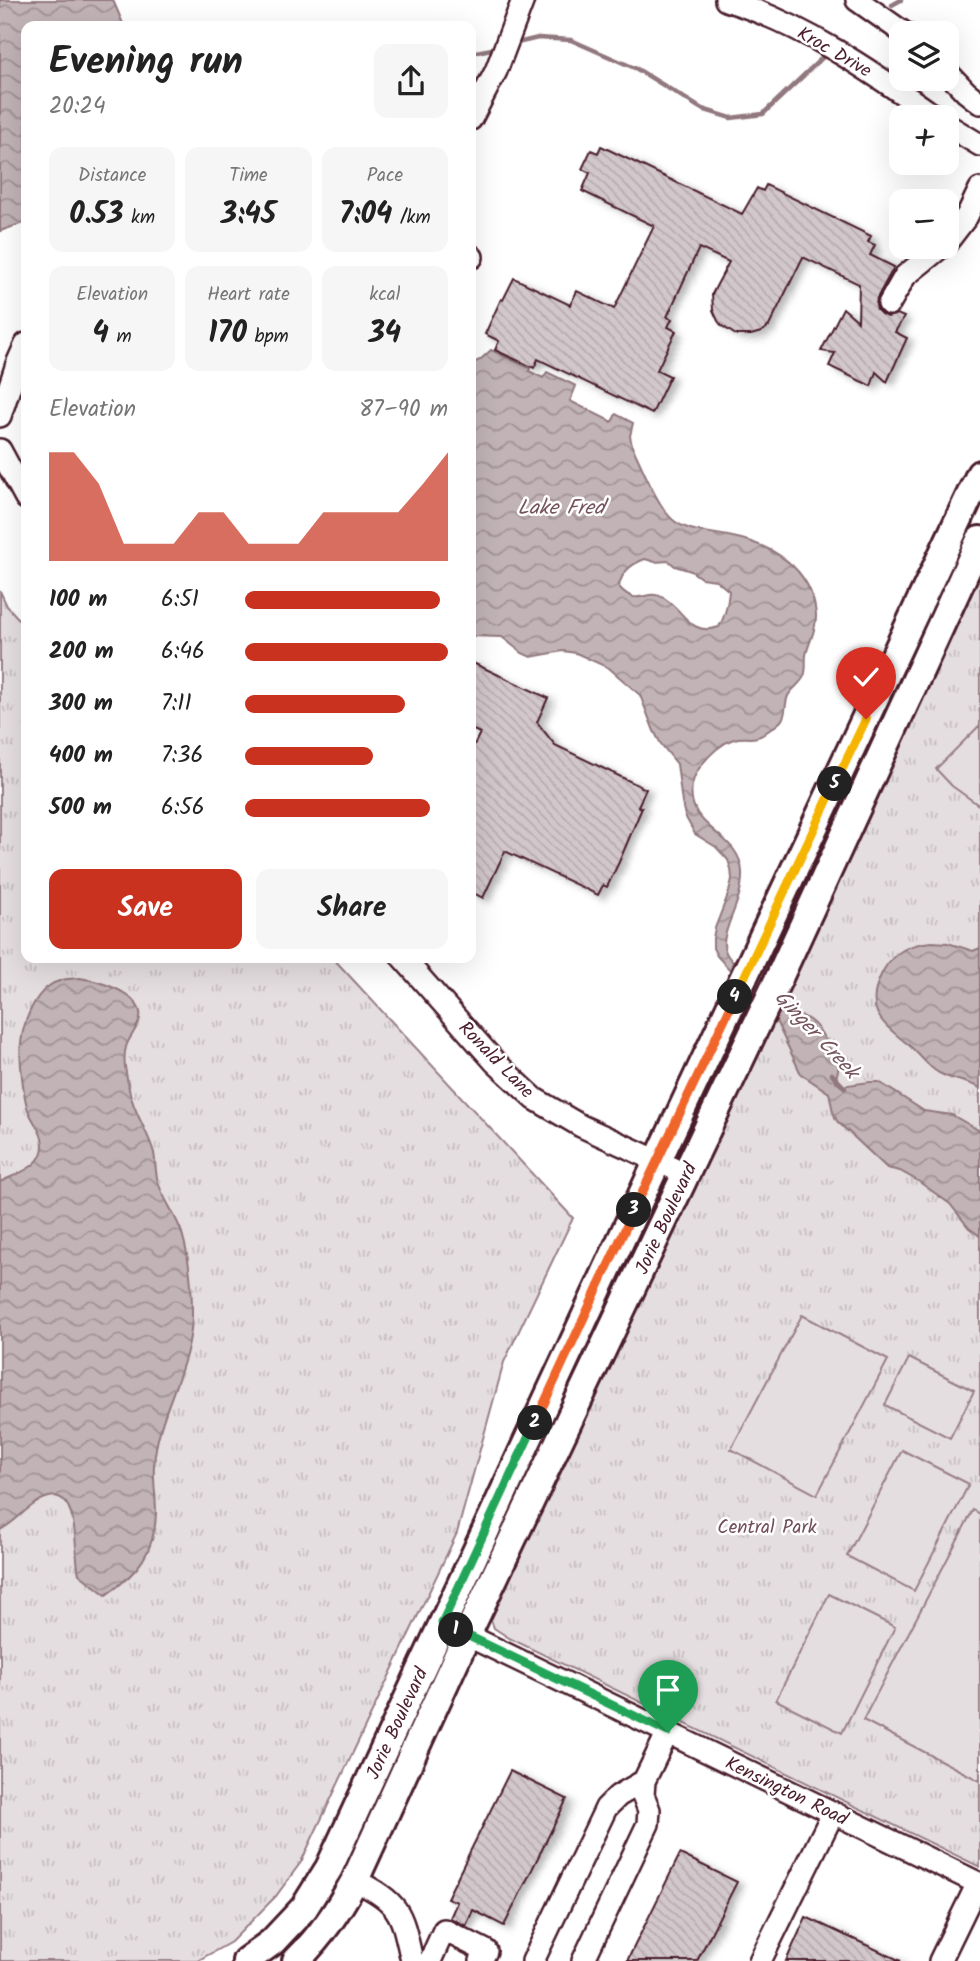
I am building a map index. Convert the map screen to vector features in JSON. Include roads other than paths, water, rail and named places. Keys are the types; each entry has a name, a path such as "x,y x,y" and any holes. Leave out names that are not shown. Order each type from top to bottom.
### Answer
{"main road":[{"name":"Jorie Boulevard","path":"246,1961 272,1942 304,1908 329,1868 657,1160 980,474"},
{"name":"Jorie Boulevard","path":"296,1961 336,1914 355,1880 467,1635 778,980 980,540"}],"street":[{"path":"476,110 502,58 523,0"},
{"name":"Kroc Drive","path":"726,0 798,29 879,76 919,105"},
{"path":"857,0 889,22"},
{"path":"959,85 980,103"},
{"path":"959,132 980,145"},
{"path":"959,226 980,189"},
{"path":"890,304 905,276 926,259"},
{"path":"0,416 14,363"},
{"path":"0,450 21,489"},
{"name":"Ronald Lane","path":"408,963 495,1062 535,1099 580,1126 685,1174"},
{"name":"Kensington Road","path":"442,1623 979,1883"},
{"path":"583,1961 648,1824 649,1810 643,1795 644,1781 668,1732"},
{"path":"533,1961 606,1808 618,1796 644,1781"},
{"path":"760,1961 833,1813"},
{"path":"355,1880 391,1902 405,1926 412,1961"},
{"path":"940,1961 979,1883"},
{"path":"430,1961 444,1930 486,1951 481,1961"}],"water":[{"path":"0,0 113,0 122,21 21,21 21,224 0,231"},
{"name":"Lake Fred","path":"491,350 530,368 529,371 543,378 547,372 576,386 570,401 612,422 616,414 633,423 630,436 632,446 656,496 673,520 692,529 744,540 773,552 797,571 813,597 816,620 806,655 805,673 788,696 783,719 761,736 731,740 716,749 698,770 692,785 692,800 697,812 732,848 739,859 742,872 740,892 724,941 724,947 733,962 730,970 717,956 713,948 713,938 729,892 731,869 728,860 716,847 695,834 685,816 677,764 654,731 640,695 609,668 576,653 563,651 531,657 502,637 476,636 476,362","holes":["645,559 655,562 669,561 701,578 716,580 729,591 726,610 719,627 701,629 688,621 664,598 658,595 632,596 619,587 624,573 635,563"]},
{"path":"932,942 948,943 973,951 980,948 980,1088 935,1070 891,1031 878,1015 875,1006 877,985 892,958 910,947"},
{"path":"80,978 122,992 135,1002 139,1009 140,1019 125,1052 126,1074 134,1106 154,1153 159,1185 182,1233 192,1302 187,1351 157,1445 154,1471 156,1513 152,1539 136,1570 106,1595 79,1574 72,1519 68,1506 61,1498 51,1497 36,1503 0,1530 0,1182 31,1167 40,1158 43,1146 41,1134 29,1113 24,1092 21,1043 27,1020 38,997 49,986"},
{"path":"779,1012 797,1014 815,1025 838,1061 836,1082 841,1086 879,1082 924,1111 952,1115 980,1131 980,1236 969,1228 950,1204 918,1181 900,1171 887,1168 837,1121 829,1093 801,1074 775,1019"}],"waterway":[{"path":"892,5 901,0"},
{"path":"513,44 538,38 571,40 637,69 702,109 731,118 763,114 823,57"},
{"path":"476,52 497,48"},
{"name":"Ginger Creek","path":"832,1074 845,1088"}],"park label":[{"name":"Central Park","path":"767,1526"}]}
